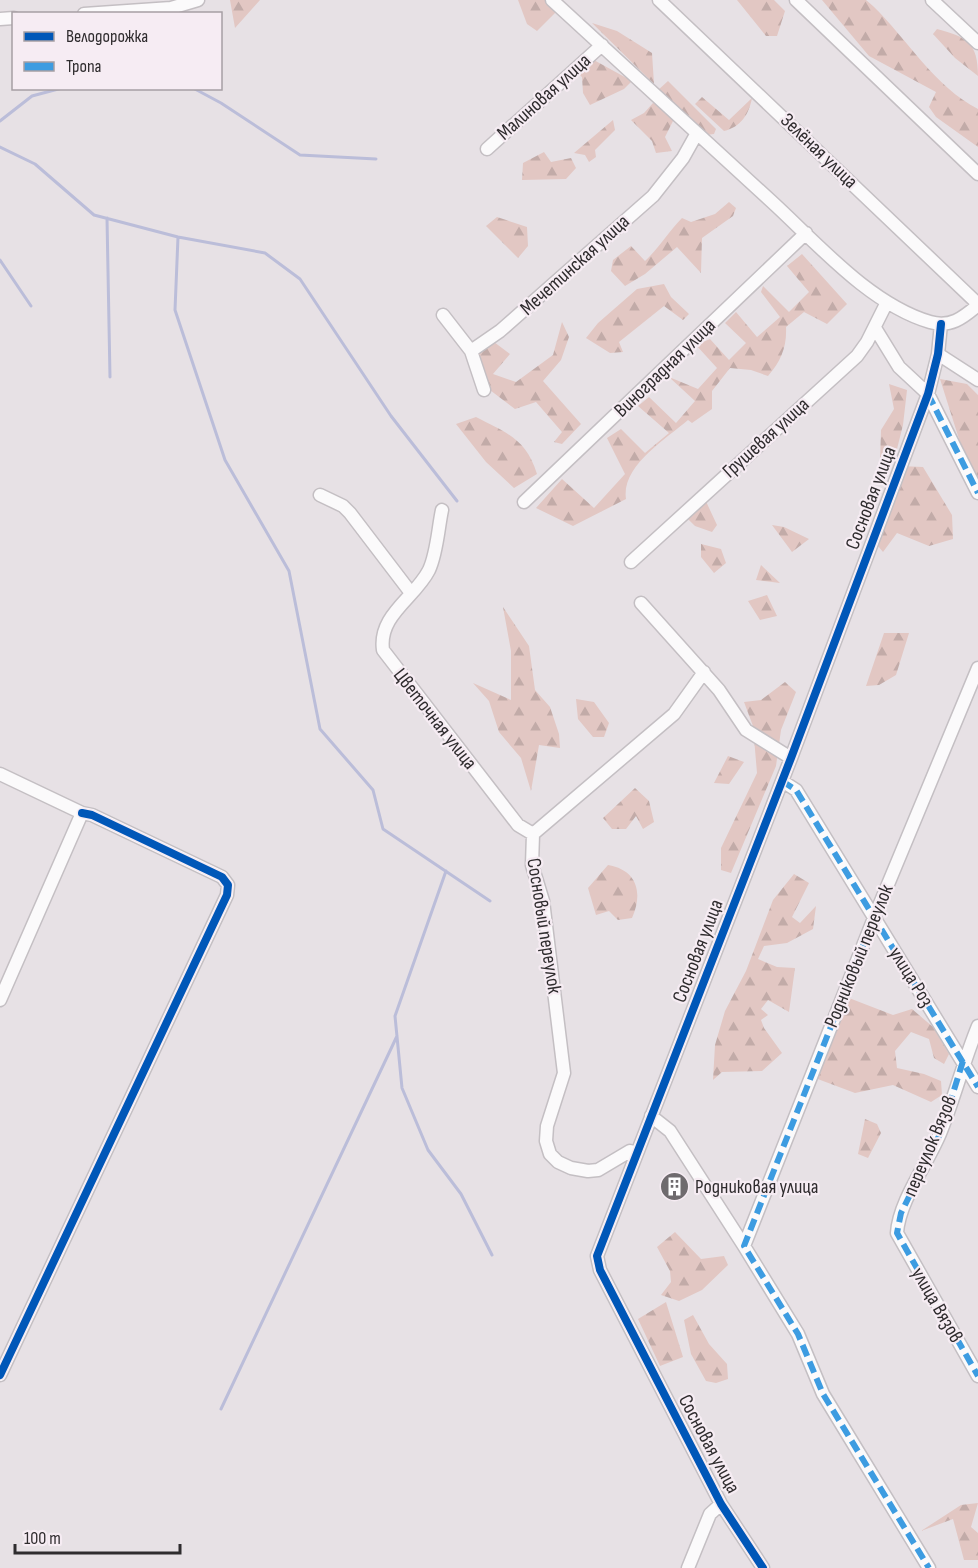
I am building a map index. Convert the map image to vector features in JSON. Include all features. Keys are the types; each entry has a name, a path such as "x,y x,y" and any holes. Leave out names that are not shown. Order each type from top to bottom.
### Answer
{"street":[{"path":"113,12 171,8 198,0"},
{"path":"552,0 806,233 887,302 930,322 941,324 959,320 978,304"},
{"name":"Зелёная улица","path":"659,0 978,304"},
{"path":"796,0 978,174"},
{"path":"932,0 978,43"},
{"name":"Малиновая улица","path":"487,149 602,45"},
{"name":"Мечетинская улица","path":"471,351 500,331 653,196 683,158 697,133"},
{"name":"Виноградная улица","path":"524,502 806,233"},
{"name":"Грушевая улица","path":"631,562 857,356 875,328 887,302"},
{"path":"443,315 471,351 484,390"},
{"name":"Сосновая улица","path":"762,1568 721,1504 600,1270 597,1256 791,758 927,394 938,354 941,324"},
{"path":"875,328 899,368 927,394 978,493"},
{"path":"938,354 978,380"},
{"path":"320,495 343,506 350,513 411,593"},
{"name":"Цветочная улица","path":"442,510 429,570 388,622 382,641 383,650 518,825 532,834"},
{"path":"641,603 728,700 746,730 791,758"},
{"name":"Родниковый переулок","path":"744,1246 874,918 978,668"},
{"name":"Сосновый переулок","path":"636,1152 630,1151 598,1170 588,1171 571,1168 558,1162 548,1148 547,1126 564,1073 543,901 532,865 532,834 674,714 687,700 704,672"},
{"path":"0,774 222,877 228,885 227,895 0,1375"},
{"name":"улица Роз","path":"782,780 796,790 978,1087"},
{"path":"0,1000 82,813"},
{"name":"переулок Вязов","path":"897,1233 902,1213 941,1132 963,1061 978,1026"},
{"path":"651,1116 670,1131 744,1246 798,1334 823,1394 929,1568"},
{"name":"улица Вязов","path":"897,1233 978,1376"},
{"path":"688,1568 710,1514 721,1504"}],"green space":[{"path":"230,0 260,0 235,28"},
{"path":"518,0 549,0 557,11 537,31 527,24"},
{"path":"737,0 774,0 785,11 777,36 766,36"},
{"path":"822,0 866,0 873,6 948,88 978,109 978,147 936,117 929,107 936,92 869,56"},
{"path":"592,23 617,31 652,53 654,84"},
{"path":"937,29 956,35 969,43 976,56 978,76 955,58 933,34"},
{"path":"592,59 632,81 624,89 590,105 583,93 582,77 577,73"},
{"path":"668,81 716,129 714,134 706,135 657,91"},
{"path":"702,97 729,120 752,98 749,109 740,123 724,131 695,104"},
{"path":"653,103 662,106 674,119 665,137 672,151 656,153 652,141 631,120 644,113"},
{"path":"613,120 615,130 595,150 596,157 589,162 585,155 574,153"},
{"path":"544,152 551,162 571,158 576,168 566,179 522,180 523,163"},
{"path":"729,202 736,208 733,216 702,238 701,273 677,247 645,274 625,286 611,271 613,260 631,246 645,261 682,218 691,222 715,214"},
{"path":"497,217 527,227 528,246 518,258 486,226"},
{"path":"802,254 847,304 827,324 804,312 786,327 782,353 768,376 751,370 730,368 712,391 712,409 692,423 688,420 647,454 630,475 626,487 626,499 573,526 536,508 562,479 594,508 625,474 607,438 621,429 645,453 669,433 638,406 649,397 676,423 695,401 669,377 698,389 717,368 696,345 710,339 729,360 746,343 725,323 736,312 757,337 780,317 761,292 763,286 789,312 809,292 787,266"},
{"path":"664,284 671,297 689,314 683,320 664,306 619,342 623,352 610,353 586,338 598,323 637,289"},
{"path":"562,322 569,337 561,360 543,381 581,424 562,444 554,442 562,432 536,402 515,409 482,384 473,359 490,339 510,354 493,374 516,382 553,355"},
{"path":"940,379 967,384 978,395 978,499"},
{"path":"889,384 907,390 903,425 895,457 880,462 881,430 894,409"},
{"path":"476,417 514,438 527,453 537,474 514,488 486,462 456,424"},
{"path":"900,466 923,467 952,515 953,539 929,546 897,533 883,552 873,540"},
{"path":"703,495 717,525 712,532 695,526 683,514"},
{"path":"772,525 784,527 809,539 792,552"},
{"path":"701,544 721,549 726,563 714,573 701,557"},
{"path":"761,565 780,583 756,580"},
{"path":"767,595 777,616 760,620 748,601"},
{"path":"503,607 529,646 535,690 550,707 559,734 560,748 539,745 531,791 521,758 499,732 489,701 473,683 511,700 511,651"},
{"path":"884,633 909,633 896,675 879,685 866,686"},
{"path":"785,682 796,692 781,730 776,766 731,873 721,870 721,848 757,773 753,726 744,702 761,700"},
{"path":"576,699 594,702 609,723 604,737 593,737 578,719"},
{"path":"728,756 744,762 729,784 714,783"},
{"path":"635,788 649,801 654,822 643,829 636,816 626,829 612,829 603,818"},
{"path":"608,865 626,872 635,884 637,900 632,918 618,920 609,911 596,915 588,888"},
{"path":"794,874 809,883 792,917 800,923 816,906 813,929 787,943 764,946 758,959 777,967 795,968 789,1012 768,1000 761,1009 768,1015 761,1020 764,1028 782,1053 762,1071 722,1072 713,1080 715,1045 725,1011 746,971 773,900"},
{"path":"849,998 893,1015 912,1009 933,1027 949,1054 944,1064 934,1058 929,1039 911,1032 895,1051 897,1068 924,1074 941,1081 942,1095 931,1102 893,1085 855,1093 815,1078"},
{"path":"865,1119 877,1124 881,1133 868,1158 858,1154"},
{"path":"675,1232 701,1259 724,1256 728,1265 702,1290 679,1301 661,1295 671,1282 670,1271 657,1247"},
{"path":"666,1302 683,1357 660,1366 638,1319"},
{"path":"693,1315 709,1344 727,1364 728,1379 716,1383 706,1381 691,1354 684,1320"},
{"path":"978,1503 971,1527 978,1533 978,1560 964,1560 953,1519 921,1531 961,1505"}],"waterway":[{"path":"0,121 32,96 54,90"},
{"path":"197,90 221,103 300,155 376,159"},
{"path":"0,147 35,164 94,215 178,237 265,253 300,279 391,416 457,501"},
{"path":"107,218 110,377"},
{"path":"178,237 175,310 225,460 289,571 320,729 373,790 383,829 490,901"},
{"path":"0,260 31,306"},
{"path":"446,871 395,1016 402,1088 428,1150 461,1194 492,1255"},
{"path":"221,1409 397,1036"}],"marked path":[{"path":"928,394 978,493"},
{"path":"782,781 796,790 978,1087"},
{"path":"874,918 744,1246 798,1334 823,1394 929,1568"},
{"path":"963,1061 941,1132 901,1213 897,1233 978,1376"}],"cycle path":[{"path":"763,1568 721,1504 600,1270 597,1256 791,758 928,394 938,354 941,324"},
{"path":"0,1375 227,895 228,885 222,877 92,815 82,813"}],"place":[{"name":"Родниковая улица","path":"674,1187"}]}
